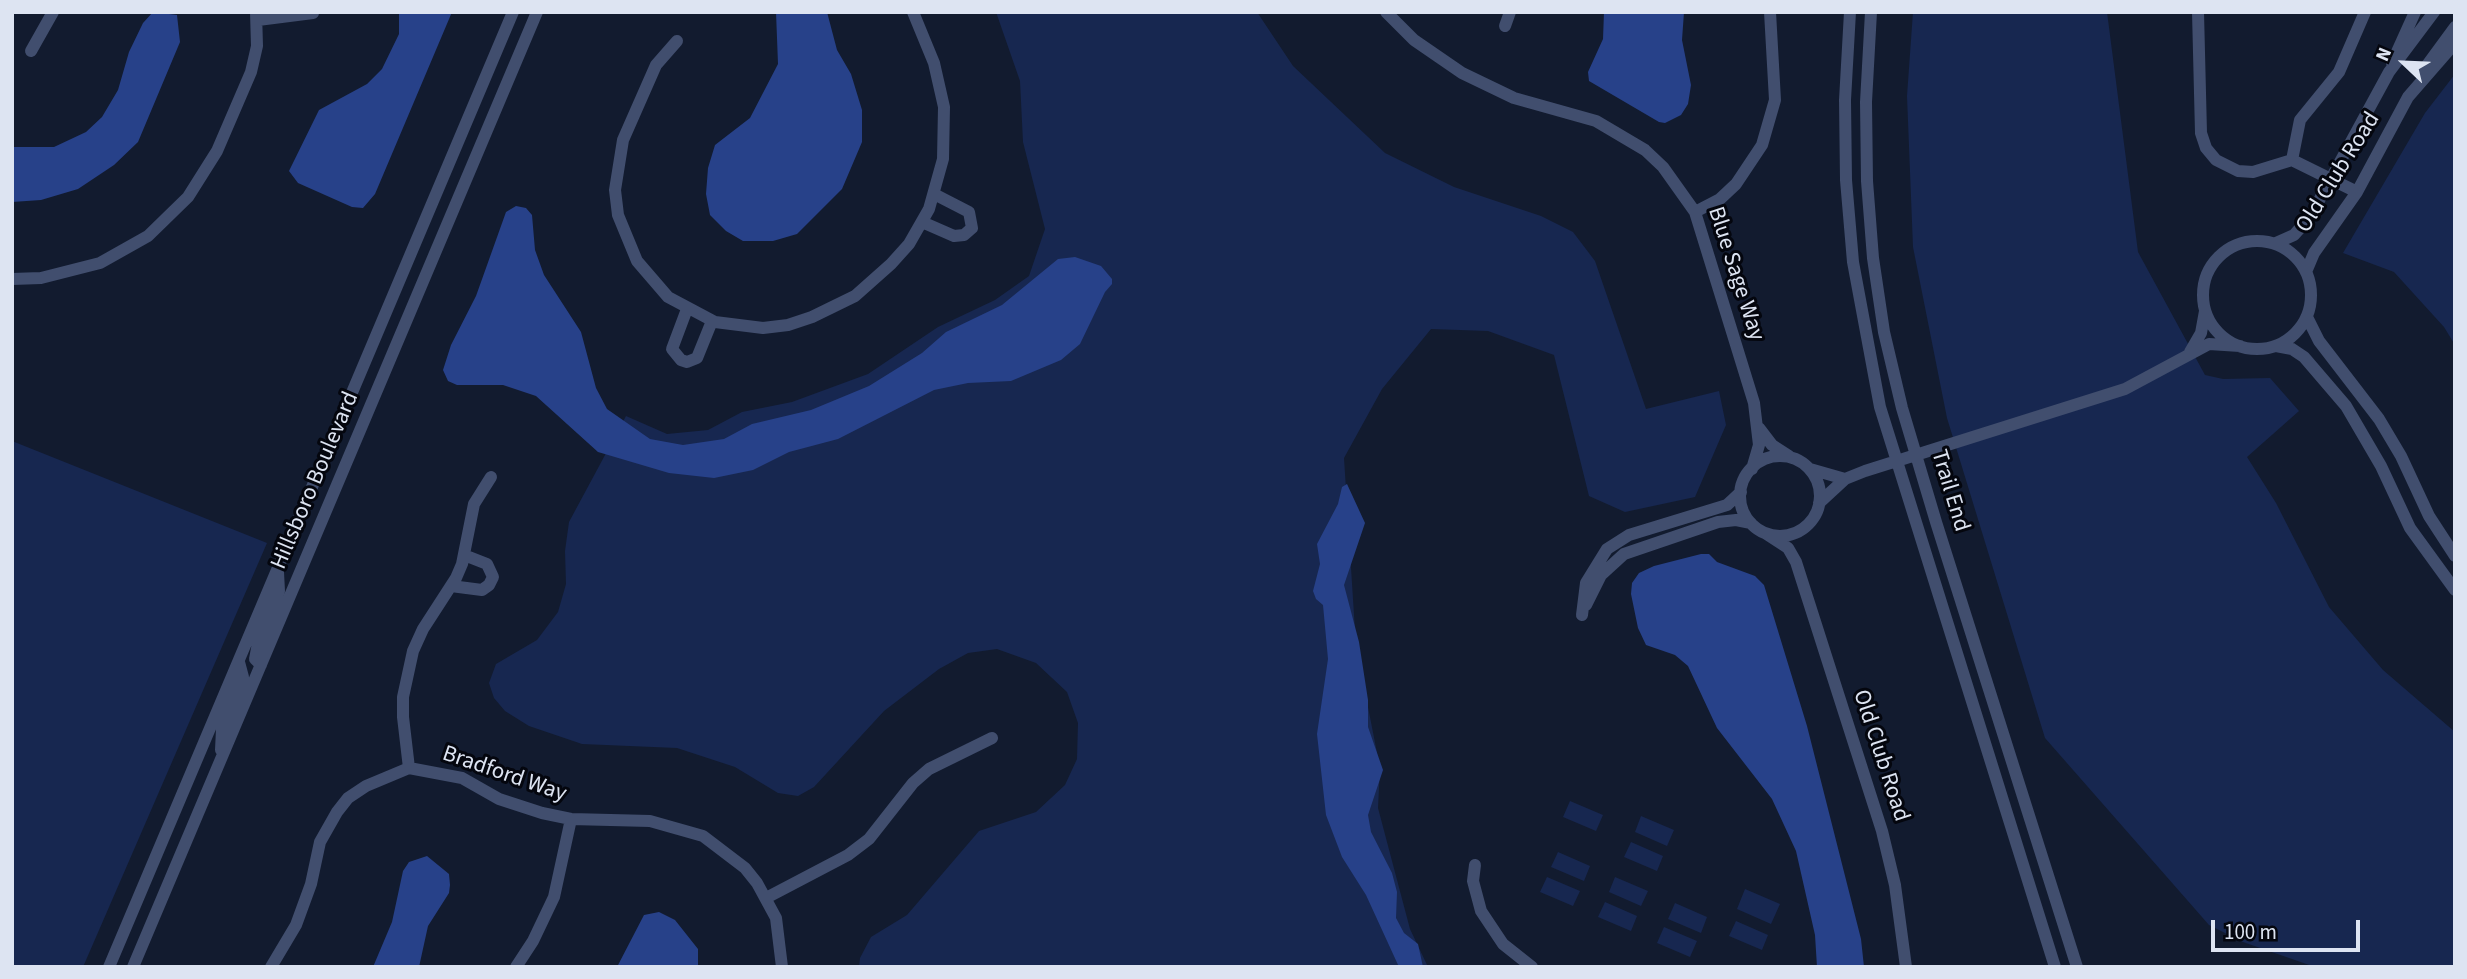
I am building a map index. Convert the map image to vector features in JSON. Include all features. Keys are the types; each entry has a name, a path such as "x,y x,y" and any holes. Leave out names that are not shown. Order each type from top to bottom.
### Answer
{"street":[{"path":"31,51 53,12"},
{"name":"Hillsboro Boulevard","path":"109,967 513,12"},
{"name":"Hillsboro Boulevard","path":"133,967 537,12"},
{"path":"677,41 656,65 623,140 615,190 618,215 637,261 668,297 712,321 763,328 788,325 835,307 855,296 891,264 922,222 934,194 946,136 944,107 934,63 913,12"},
{"name":"Blue Sage Way","path":"1386,12 1437,57 1488,88 1596,121 1622,134 1663,167 1695,212 1759,428 1759,445 1752,469"},
{"path":"1505,26 1510,12"},
{"path":"1695,212 1720,199 1737,184 1762,145 1775,100 1770,12"},
{"name":"Trail End","path":"1850,12 1845,100 1846,180 1853,262 1872,368 1890,441 2055,967"},
{"name":"Trail End","path":"1871,12 1866,129 1873,258 1884,332 1909,434 2077,967"},
{"path":"2198,12 2202,133 2206,148 2216,160 2238,171 2253,172 2292,160 2357,192"},
{"path":"2292,160 2300,120 2339,72 2365,12"},
{"name":"Old Club Road","path":"2389,72 2397,46 2415,12"},
{"name":"Old Club Road","path":"2276,243 2294,235 2310,217 2389,72 2434,12"},
{"path":"12,279 61,275 100,263 148,236 170,217 188,197 217,151 251,72 257,46 257,16 313,13"},
{"name":"Old Club Road","path":"2306,272 2314,253 2357,192 2408,97 2439,47 2455,27"},
{"path":"2419,31 2439,47"},
{"name":"Old Club Road","path":"2408,97 2455,43"},
{"path":"922,222 954,236 964,236 972,228 969,212 934,194"},
{"path":"1796,562 1799,541 1819,503 1845,479 2114,393 2209,344 2262,349 2275,346 2293,335 2307,317 2312,294 2306,272 2295,255 2276,243 2244,242 2221,254 2208,271 2204,284 2205,309 2201,333 2190,353"},
{"path":"687,309 672,349 681,360 687,362 697,358 712,321"},
{"path":"2205,309 2222,336 2240,346"},
{"path":"2307,317 2319,341 2361,395 2401,456 2428,516 2455,556"},
{"path":"2275,346 2292,349 2304,358 2346,406 2381,466 2410,528 2455,590"},
{"path":"2346,406 2361,395"},
{"name":"Blue Sage Way","path":"1759,428 1772,445 1794,459"},
{"path":"1806,526 1791,534 1765,533 1751,523 1736,520 1718,522 1624,554 1601,575 1581,615 1586,583 1607,549 1629,535 1727,505 1741,492 1752,469 1775,457 1794,459 1810,469 1845,479"},
{"path":"1810,469 1819,486 1819,503"},
{"path":"271,967 305,905 320,842 337,811 366,786 409,768 403,717 407,674 423,629 451,586 464,555 474,504 491,477"},
{"path":"1741,492 1743,509 1751,523"},
{"name":"Old Club Road","path":"1765,533 1788,548 1796,562 1882,831 1895,885 1906,967"},
{"path":"451,586 482,590 489,585 493,577 487,564 464,555"},
{"path":"261,665 255,659 258,643 279,591 278,568"},
{"path":"221,757 222,729 243,677 239,662"},
{"path":"766,898 848,855 869,839 913,783 929,769 992,738"},
{"name":"Bradford Way","path":"409,768 462,778 510,803 571,820 650,821 689,830 718,846 745,867 776,918 782,967"},
{"path":"516,967 554,897 571,820"},
{"path":"1475,865 1473,881 1481,911 1503,944 1532,967"}],"shaded area":[{"path":"153,12 177,15 180,42 138,142 114,165 78,189 41,200 12,202 12,147 54,147 86,132 102,117 118,90 129,52 143,23"},
{"path":"399,12 452,12 375,194 363,208 352,207 298,183 289,171 319,110 367,84 382,69 399,34"},
{"path":"776,12 827,12 837,50 851,74 862,110 862,142 842,189 797,234 773,241 743,241 726,231 710,215 706,194 708,168 715,145 750,118 778,64"},
{"path":"996,12 1257,12 1293,66 1385,153 1454,187 1541,216 1573,232 1595,261 1646,409 1719,391 1726,425 1695,497 1625,512 1589,496 1554,355 1488,331 1431,329 1382,389 1344,458 1356,646 1380,768 1378,808 1410,929 1428,967 859,967 860,958 871,937 907,915 979,831 1036,812 1065,785 1077,759 1078,723 1067,692 1036,663 997,649 968,653 939,669 884,711 814,787 798,796 778,793 735,767 677,748 582,744 529,726 505,711 494,698 489,683 496,664 537,640 558,612 566,584 565,551 569,522 626,416 667,434 708,430 742,412 792,402 868,374 938,327 995,300 1029,276 1045,229 1023,142 1020,81"},
{"path":"1604,12 1684,12 1682,40 1691,85 1688,104 1681,115 1665,123 1659,122 1589,81 1588,72 1603,39"},
{"path":"1913,12 2107,12 2138,252 2205,375 2223,379 2270,378 2299,411 2247,457 2276,503 2329,607 2383,670 2455,732 2455,967 2315,967 2243,942 2209,925 2045,738 1947,418 1913,247 1907,96"},
{"path":"2455,74 2455,345 2444,327 2394,272 2343,253 2425,113"},
{"path":"516,206 526,208 532,215 535,250 544,275 581,332 596,388 607,409 650,439 683,445 724,439 752,424 811,410 869,386 922,353 946,332 1002,305 1058,259 1075,257 1101,266 1112,279 1112,284 1105,292 1080,344 1061,360 1011,381 968,383 934,390 838,439 789,452 753,470 714,478 669,473 598,452 536,396 503,385 457,385 448,381 443,370 451,345 476,296 506,212"},
{"path":"12,441 267,543 83,967 12,967"},
{"path":"1347,484 1365,523 1344,585 1359,642 1368,700 1368,727 1383,770 1368,815 1371,832 1392,873 1397,892 1396,918 1404,933 1418,944 1423,967 1399,967 1366,895 1342,857 1326,815 1317,734 1328,659 1323,605 1316,599 1313,591 1320,564 1317,544 1338,504 1342,487"},
{"path":"1709,554 1717,562 1755,576 1764,585 1807,726 1861,939 1864,967 1817,967 1815,935 1796,851 1772,799 1717,728 1688,666 1675,655 1646,645 1638,628 1631,594 1632,583 1639,573 1654,566"},
{"path":"1570,801 1603,815 1596,831 1563,817"},
{"path":"1641,816 1674,830 1667,846 1635,832"},
{"path":"1631,842 1663,856 1657,871 1624,857"},
{"path":"1558,852 1590,866 1584,881 1551,867"},
{"path":"427,856 449,874 450,885 449,893 428,926 419,967 373,967 392,922 403,871 409,862"},
{"path":"1547,877 1580,891 1573,906 1540,892"},
{"path":"1615,877 1648,891 1641,906 1609,892"},
{"path":"1745,889 1780,904 1771,924 1737,909"},
{"path":"1605,902 1637,916 1631,931 1598,917"},
{"path":"1675,903 1707,917 1701,933 1668,919"},
{"path":"659,912 675,920 698,949 698,967 617,967 644,915"},
{"path":"1736,921 1768,935 1762,950 1729,936"},
{"path":"1664,927 1697,941 1690,957 1657,943"}]}
